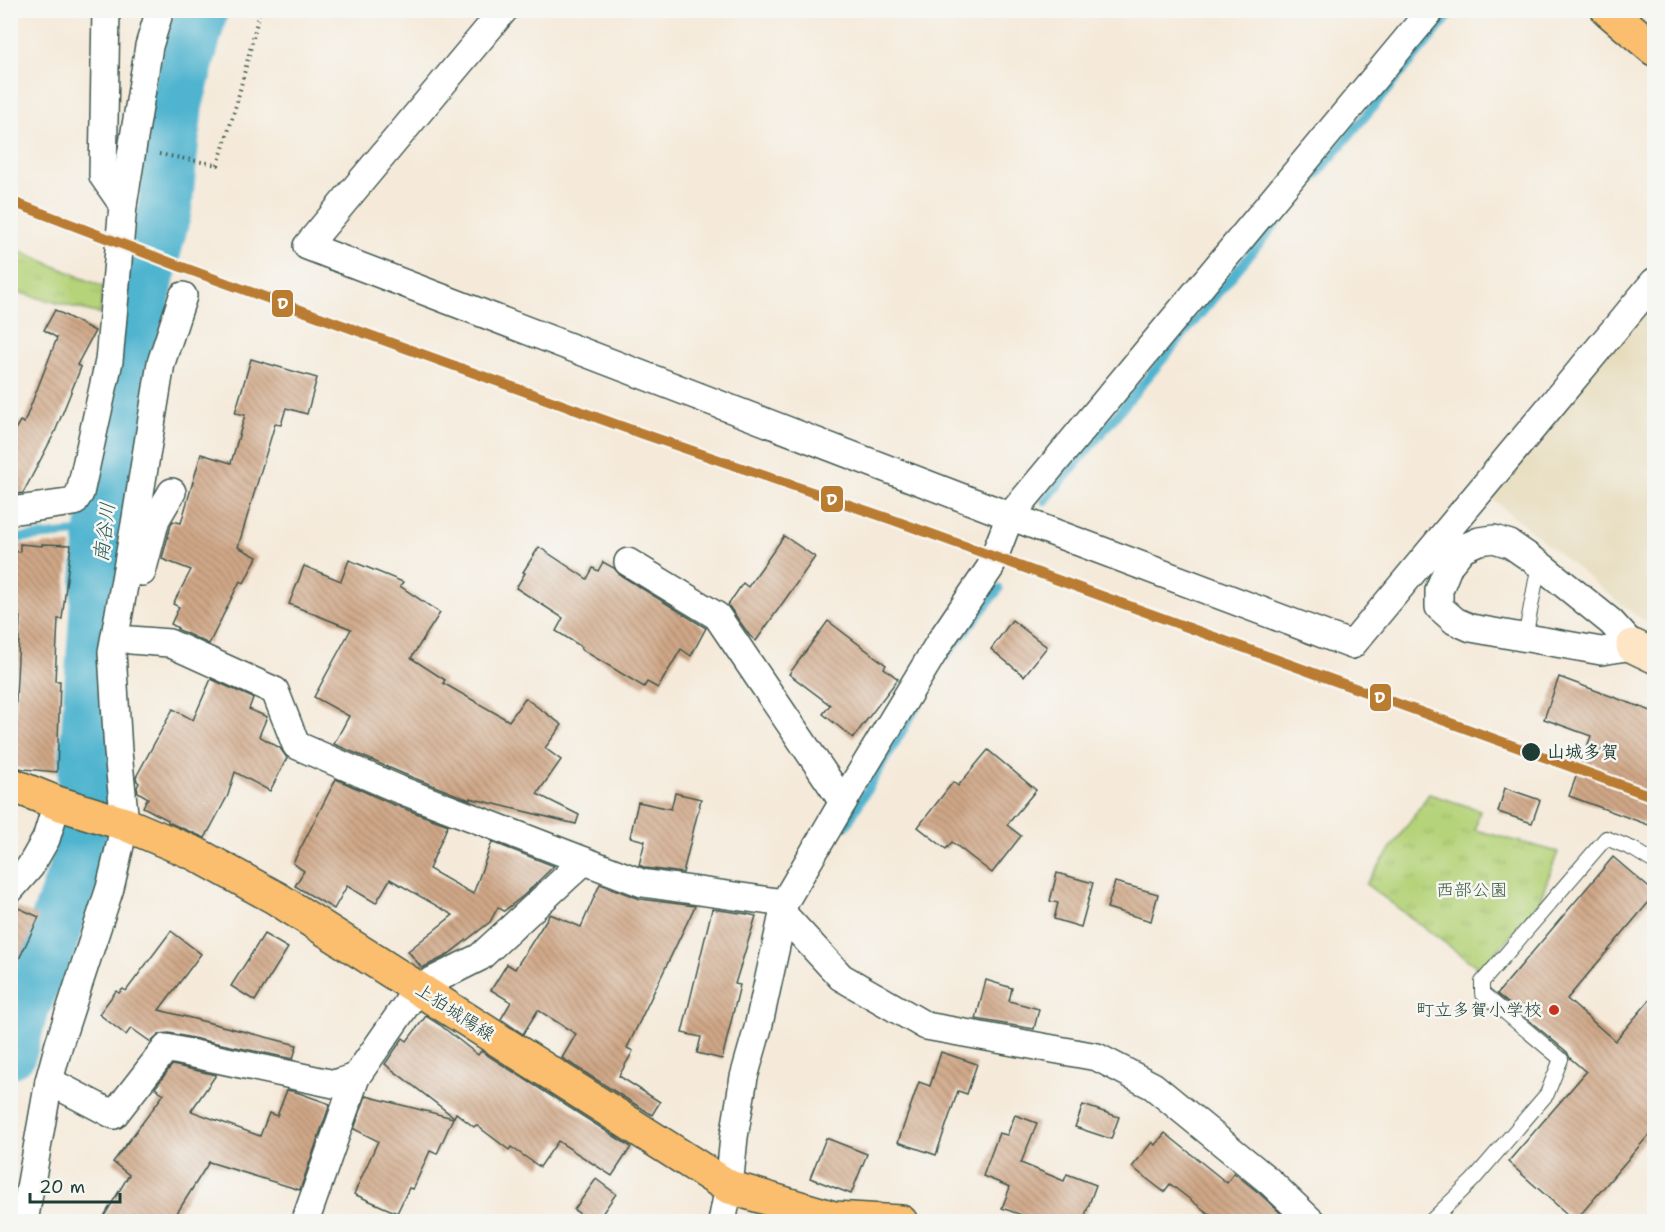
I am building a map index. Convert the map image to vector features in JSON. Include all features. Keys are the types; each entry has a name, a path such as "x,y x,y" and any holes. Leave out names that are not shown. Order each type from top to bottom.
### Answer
{"main road":[{"path":"1608,10 1654,49"},
{"name":"上狛城陽線","path":"10,783 62,804 121,823 196,854 266,892 729,1188 834,1218 901,1221"}],"street":[{"path":"106,10 103,176 123,205"},
{"path":"10,511 74,502 80,492 109,361 123,205 149,46 159,10"},
{"path":"504,10 307,246 1352,645 1654,282"},
{"path":"722,1221 729,1188 734,1137 744,1077 758,1028 784,909 843,801 941,640 990,568 1010,516 1431,10"},
{"path":"24,1221 49,1081 110,888 121,823 121,779 111,652 135,524 161,363 183,296"},
{"path":"121,779 129,741 131,640 136,597 156,519 172,492"},
{"path":"1494,539 1510,544 1539,564 1644,651 1601,651 1471,628 1455,621 1439,607 1439,590 1449,565 1463,548 1479,541 1494,539"},
{"path":"628,562 717,616 843,801"},
{"path":"131,640 170,643 275,691 296,745 398,789 642,883 784,909 841,977 926,1026 1097,1057 1153,1086 1269,1181 1312,1221"},
{"path":"10,890 30,867 62,804"},
{"path":"304,1221 356,1077 418,988 480,957 584,861"},
{"path":"49,1081 114,1115 166,1048 334,1084 356,1077"}],"lane":[{"path":"1526,638 1539,564"},
{"path":"1430,1221 1473,1180 1547,1094 1561,1059 1482,993 1482,982 1606,838 1633,849 1654,862"}],"path":[{"path":"132,148 218,165 237,102 260,10"}],"shaded area":[{"path":"1654,289 1654,627 1623,606 1485,493"}],"green space":[{"path":"11,247 103,287 100,314 13,291 11,293"},
{"name":"西部公園","path":"1429,794 1480,810 1475,830 1558,852 1539,902 1480,969 1366,884"}],"building":[{"path":"55,310 95,331 77,365 81,367 55,432 23,493 10,495 10,438 20,421 24,423 57,338 44,330"},
{"path":"251,359 317,378 307,414 286,408 281,425 275,424 238,547 257,557 244,583 240,581 209,644 171,624 179,607 173,604 191,570 162,559 173,521 181,523 201,454 231,463 245,415 235,413"},
{"path":"784,536 815,557 756,641 728,605 743,583 748,587"},
{"path":"20,544 71,545 62,619 58,619 55,681 60,681 57,772 10,766 10,737 14,738 20,617 10,616 10,551 20,552"},
{"path":"539,547 587,579 593,568 598,571 603,562 706,628 691,656 681,649 658,688 647,682 644,687 581,649 582,647 556,631 563,618 516,588"},
{"path":"349,560 403,582 400,586 440,613 411,658 445,680 443,683 509,721 525,698 562,725 545,748 561,760 537,794 579,815 576,824 470,798 470,800 334,744 349,716 314,697 351,629 289,604 304,566 341,581"},
{"path":"1012,620 1047,647 1024,676 991,649"},
{"path":"828,621 886,665 884,668 898,679 853,738 823,714 830,705 789,674"},
{"path":"1559,677 1654,712 1654,827 1569,796 1591,736 1544,719"},
{"path":"211,679 253,698 249,709 267,717 259,736 280,748 287,758 270,791 235,772 228,795 205,838 168,822 143,807 148,798 138,792 139,783 136,777 173,709 193,720"},
{"path":"988,750 1036,790 1007,825 1021,836 992,873 952,842 946,849 918,827 953,782 958,786"},
{"path":"336,779 392,804 448,825 429,869 473,894 492,842 554,866 504,911 498,907 490,922 446,956 422,968 408,951 453,915 390,879 376,903 347,886 334,909 295,886 304,871 293,863"},
{"path":"1505,788 1540,800 1532,823 1498,812"},
{"path":"675,793 701,799 683,873 639,865 645,841 630,837 638,802 671,809"},
{"path":"1613,857 1654,892 1654,896 1567,999 1615,1041 1654,995 1654,1129 1575,1221 1508,1162 1586,1072 1570,1058 1567,1052 1497,994"},
{"path":"1057,873 1093,883 1081,927 1054,919 1058,903 1050,901"},
{"path":"1115,882 1158,894 1151,921 1107,908"},
{"path":"600,884 640,899 695,906 627,1048 633,1051 619,1076 660,1102 652,1115 562,1058 576,1034 538,1010 523,1034 501,1019 511,1002 491,990 507,964 515,969 550,914 581,927"},
{"path":"16,907 39,917 10,978 10,920"},
{"path":"712,909 756,916 735,984 740,985 722,1059 697,1053 701,1037 682,1033"},
{"path":"171,931 201,954 159,1010 297,1045 293,1059 169,1033 160,1034 151,1042 131,1028 126,1035 99,1014 116,991 119,993 123,989 126,991"},
{"path":"264,934 288,948 255,1001 231,986"},
{"path":"986,980 1012,988 1009,1001 1039,1009 1034,1029 976,1019"},
{"path":"426,1016 478,1055 481,1051 631,1147 612,1176 558,1141 540,1167 511,1147 509,1150 456,1113 454,1117 385,1064 403,1038 407,1041"},
{"path":"941,1052 977,1064 967,1094 958,1091 936,1155 898,1142 919,1082 930,1086"},
{"path":"172,1065 216,1075 191,1111 260,1136 269,1113 277,1116 287,1090 330,1104 300,1190 209,1162 172,1221 101,1221 129,1175 113,1162 164,1094 155,1088"},
{"path":"366,1096 453,1118 437,1154 430,1151 413,1189 409,1188 397,1213 354,1194 378,1141 354,1129"},
{"path":"1083,1105 1119,1117 1111,1139 1075,1127"},
{"path":"1015,1115 1037,1123 1021,1163 1064,1181 1067,1174 1096,1185 1083,1221 1038,1221 1002,1208 1010,1187 983,1176 999,1133 1007,1135"},
{"path":"1165,1133 1227,1183 1234,1173 1289,1221 1218,1221 1170,1184 1164,1192 1132,1167 1152,1142 1155,1145"},
{"path":"826,1138 867,1154 851,1194 810,1178"},
{"path":"596,1179 616,1194 597,1221 591,1221 574,1210"}],"waterway":[{"name":"南谷川","path":"10,1051 21,1011 49,946 79,860 102,530 127,404 137,331 148,275 165,209 176,104 201,10"},
{"path":"1045,501 1454,10"},
{"path":"10,539 102,530"},
{"path":"946,656 999,589"},
{"path":"846,826 926,691"}],"transit line":[{"name":"D","path":"10,201 179,266 626,428 893,520 1654,797"}],"place":[{"name":"山城多賀","path":"1531,752"},
{"name":"町立多賀小学校","path":"1554,1010"}]}
